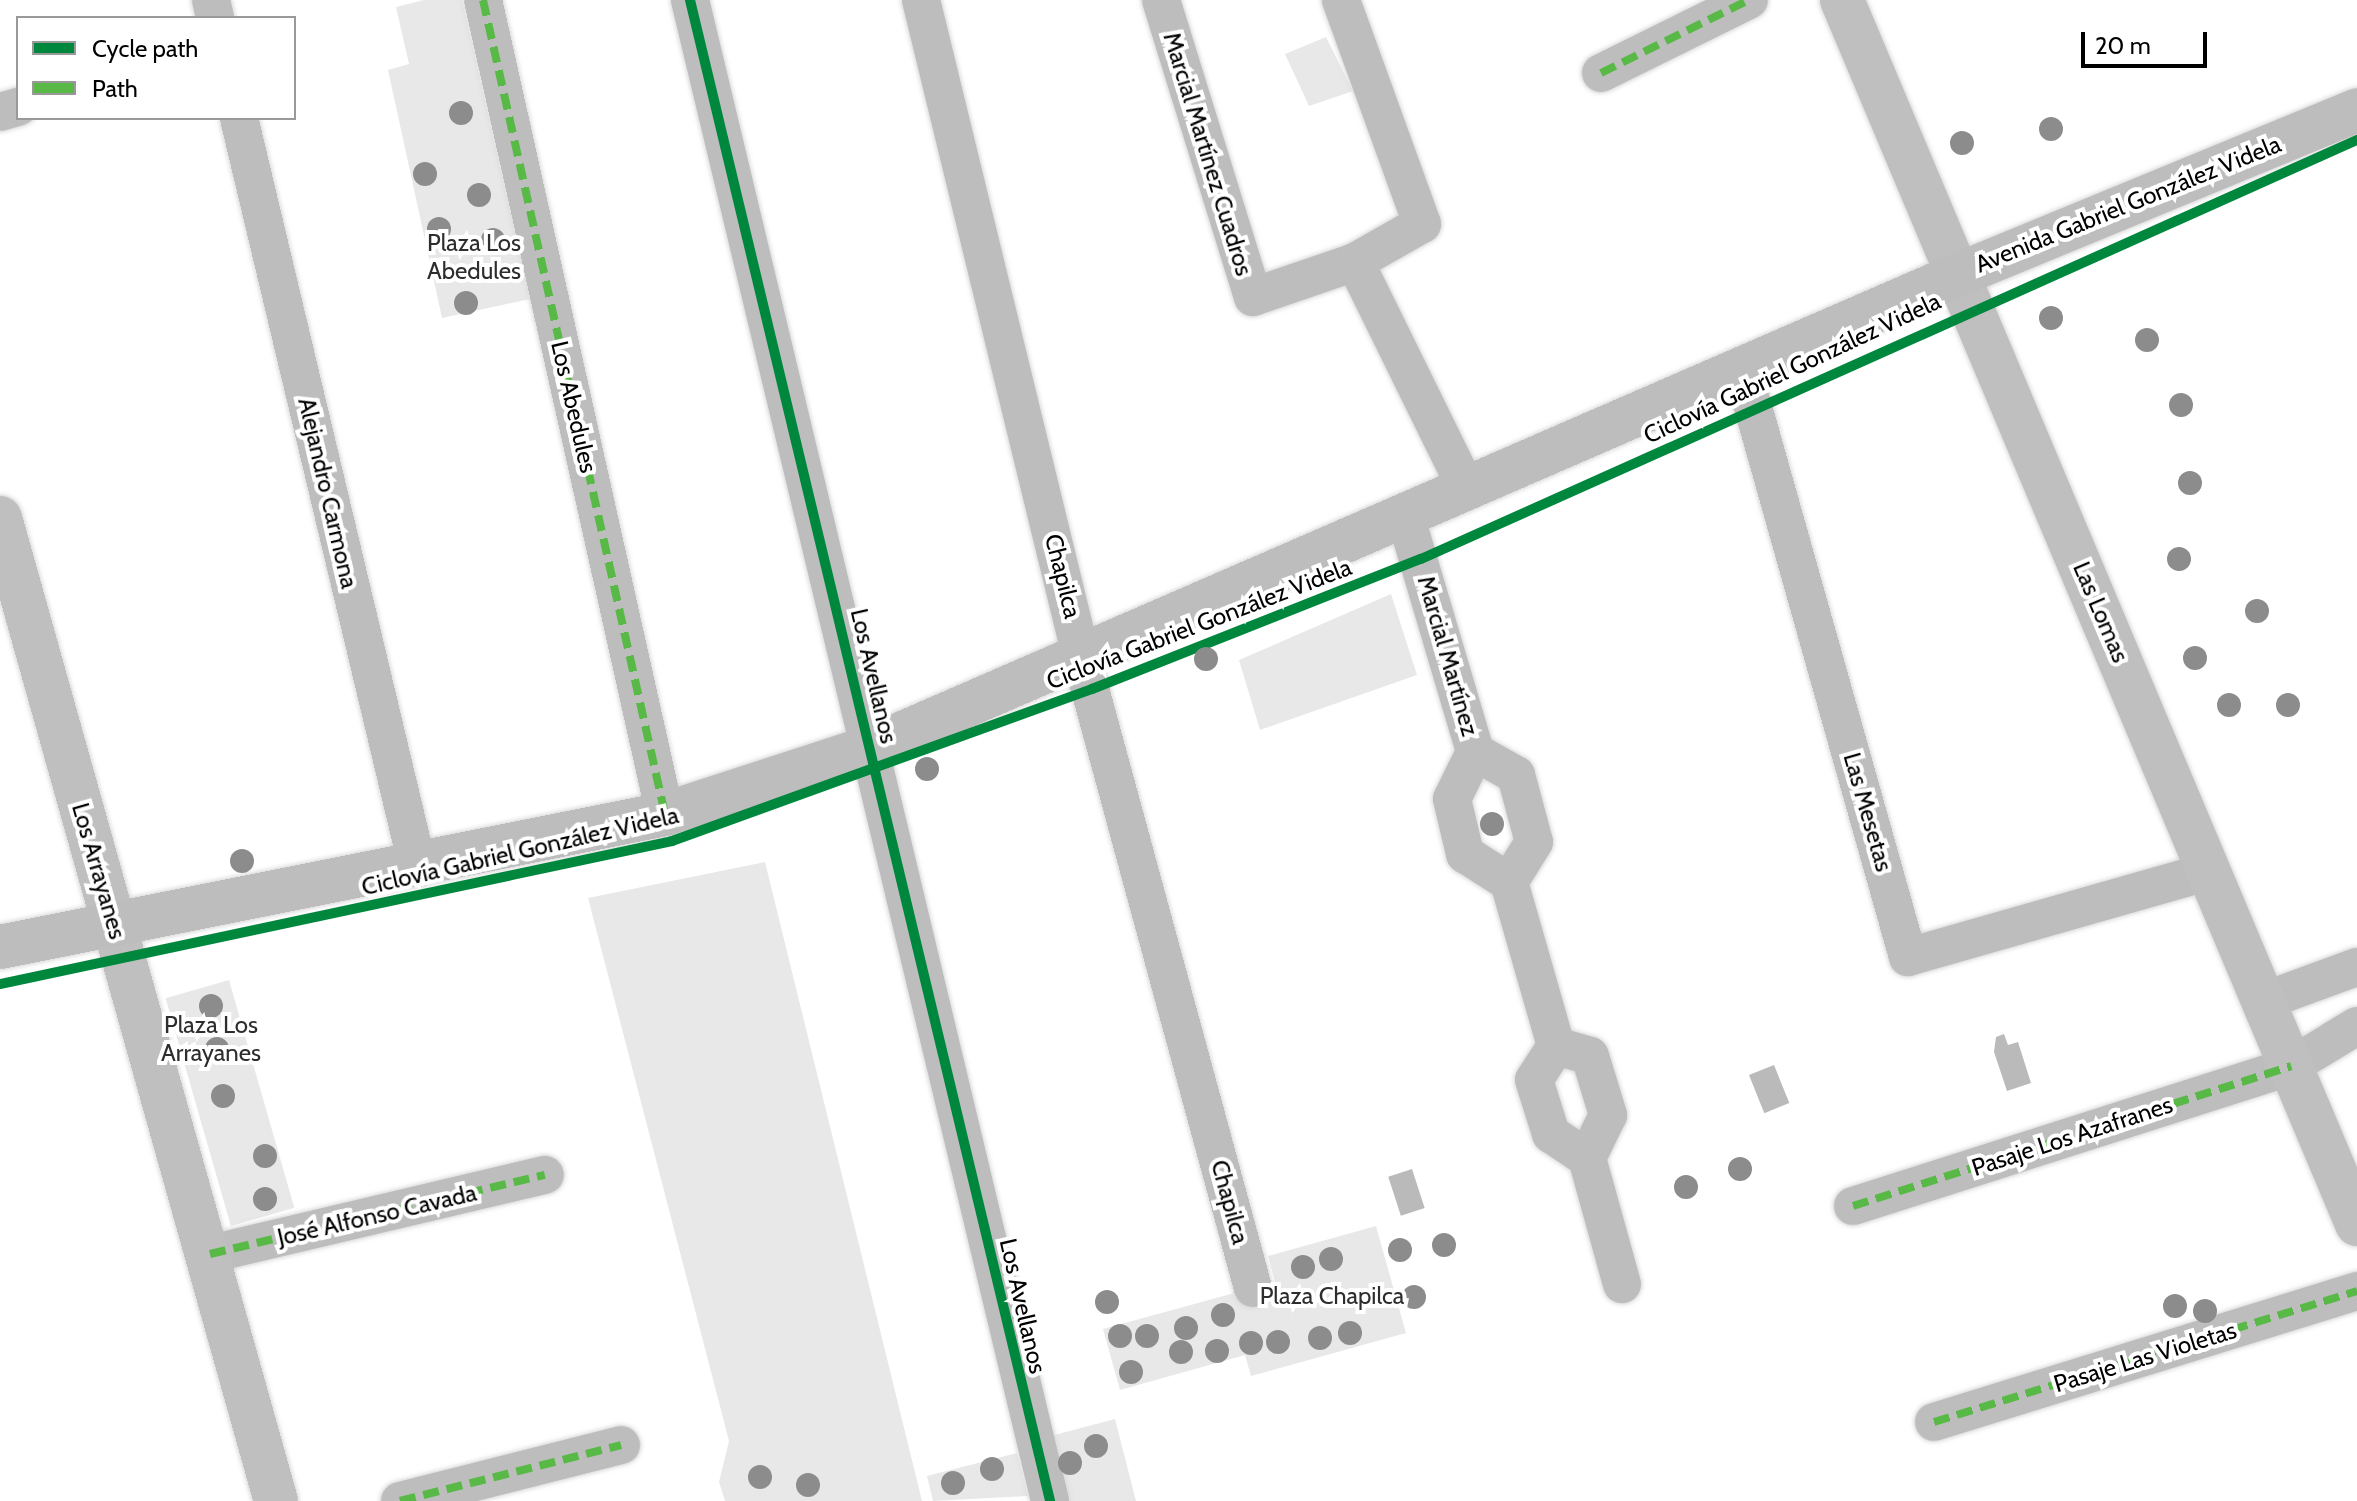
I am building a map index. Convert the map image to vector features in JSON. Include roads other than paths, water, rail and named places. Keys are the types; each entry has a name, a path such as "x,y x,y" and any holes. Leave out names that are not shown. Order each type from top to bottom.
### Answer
{"main road":[{"name":"Avenida Gabriel González Videla","path":"0,947 418,868 665,814 871,747 1960,274 2357,110"}],"street":[{"name":"Los Abedules","path":"483,0 665,814"},
{"name":"Los Avellanos","path":"690,0 1050,1501"},
{"name":"Chapilca","path":"921,0 1081,656 1253,1288"},
{"name":"Marcial Martínez Cuadros","path":"1161,0 1253,297 1355,262 1422,224 1341,0"},
{"path":"1601,73 1749,0"},
{"name":"Las Lomas","path":"1842,0 1960,274 2357,1224"},
{"name":"Alejandro Carmona","path":"239,120 418,868"},
{"path":"1355,262 1466,488"},
{"name":"Las Mesetas","path":"1742,368 1908,957 2209,871"},
{"name":"Marcial Martínez","path":"1405,515 1475,752 1452,799 1465,854 1509,882 1534,842 1531,829 1516,775 1475,752"},
{"name":"Los Arrayanes","path":"0,518 113,925 210,1254 276,1501"},
{"path":"1509,882 1556,1046 1534,1080 1551,1134 1587,1158 1622,1284"},
{"path":"2264,1001 2357,967"},
{"name":"Pasaje Los Azafranes","path":"1853,1206 2291,1066 2357,1026"},
{"path":"1556,1046 1590,1056 1608,1115 1587,1158"},
{"name":"José Alfonso Cavada","path":"210,1254 545,1175"},
{"name":"Pasaje Las Violetas","path":"1934,1422 2357,1291"},
{"path":"400,1501 621,1445"}],"park label":[{"name":"Plaza Los Abedules","path":"474,257"},
{"name":"Plaza Los Arrayanes","path":"211,1039"},
{"name":"Plaza Chapilca","path":"1332,1296"}]}
